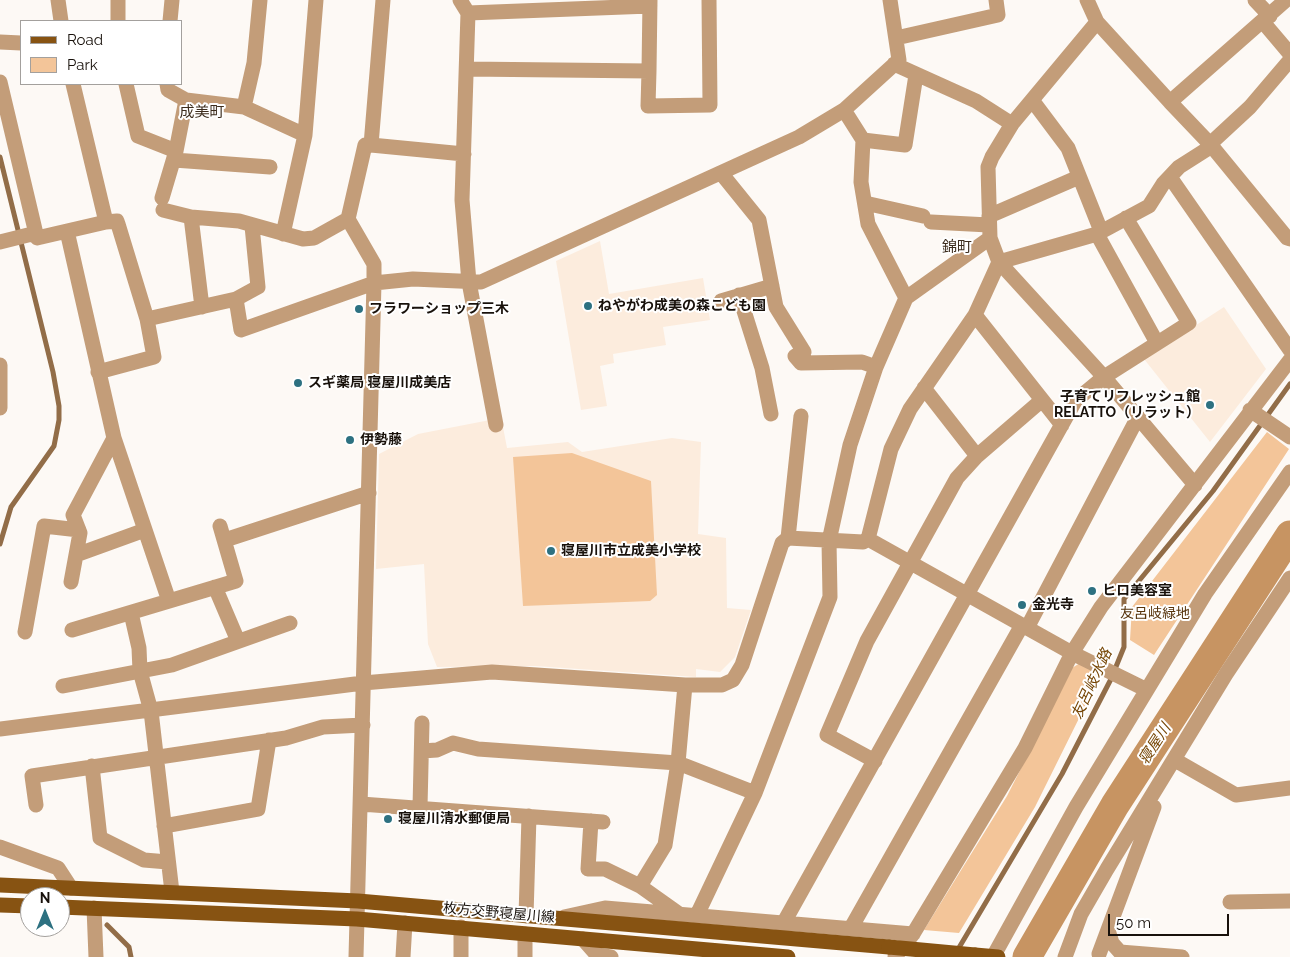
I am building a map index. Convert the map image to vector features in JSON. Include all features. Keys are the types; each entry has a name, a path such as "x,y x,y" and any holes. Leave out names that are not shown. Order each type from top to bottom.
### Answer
{"main road":[{"name":"枚方交野寝屋川線","path":"0,885 358,902 559,918 892,952 998,957"},
{"path":"0,905 20,906"},
{"name":"枚方交野寝屋川線","path":"70,907 357,919 788,957"}],"street":[{"path":"58,0 61,20"},
{"path":"118,0 118,20"},
{"path":"170,20 172,0"},
{"path":"244,106 254,63 260,0"},
{"path":"283,234 305,135 316,0"},
{"path":"383,0 371,146 464,154"},
{"path":"496,425 469,282 462,200 467,70 464,6 650,3 648,106 710,106 709,0"},
{"path":"236,299 240,330 374,283 413,279 481,282 722,173 799,137 844,110 899,60 890,0"},
{"path":"896,38 998,15 996,0"},
{"path":"1087,0 1097,22 1211,145 1287,238 1290,239"},
{"path":"1255,0 1290,54"},
{"path":"1170,102 1286,0"},
{"path":"1097,22 1012,124 992,157 988,167 989,226 999,262 1104,377 1195,485"},
{"path":"0,42 20,43"},
{"path":"0,729 363,683 492,672 592,677 685,685 722,685 733,680 742,665 782,543 788,538 863,542 868,539 891,448 910,409 975,315 999,262 1099,233 1149,206 1179,167 1211,145 1250,107 1290,60"},
{"path":"894,64 976,101 1012,124"},
{"path":"467,70 649,70"},
{"path":"863,140 904,145 916,75"},
{"path":"0,82 34,233 37,238 117,221 147,319 154,357 98,372"},
{"path":"74,85 106,222"},
{"path":"126,85 138,136 175,155 270,167"},
{"path":"167,85 168,90 186,100 244,106 305,135"},
{"path":"186,100 175,155 162,204 191,217 239,221 303,239 314,238 348,219"},
{"path":"1032,100 1068,148 1099,233 1157,343"},
{"path":"844,110 863,140 861,182 868,224 906,298"},
{"path":"356,957 374,264 348,219 366,145"},
{"path":"722,173 759,220 776,307 804,352 796,356 801,363 862,362 876,367"},
{"path":"697,915 754,793 830,597 829,541 850,445 876,367 906,298 989,226 1079,177"},
{"path":"1170,177 1290,350"},
{"path":"865,204 927,219 989,226"},
{"path":"191,217 202,307"},
{"path":"783,924 968,596 1075,401 1104,377 1189,323 1126,218"},
{"path":"147,319 236,299 258,287 252,226"},
{"path":"67,231 114,438 169,601"},
{"path":"3,242 34,233"},
{"path":"721,301 772,286"},
{"path":"738,295 762,368 771,414"},
{"path":"975,315 1062,425"},
{"path":"892,952 913,934 1025,748 1072,653 1101,607 1290,360"},
{"path":"0,365 0,408"},
{"path":"924,388 977,456"},
{"path":"875,760 827,735 867,641 957,478 977,456 1042,400"},
{"path":"1250,410 1290,437"},
{"path":"788,538 801,416"},
{"path":"851,928 1025,626 1138,417"},
{"path":"71,582 78,530 73,515 114,438"},
{"path":"993,957 1076,807 1205,594 1290,472"},
{"path":"72,630 236,581 223,533 369,493"},
{"path":"25,632 44,526 78,530"},
{"path":"76,555 145,530"},
{"path":"868,539 1072,653 1147,690"},
{"path":"1065,957 1081,914 1226,674 1290,578"},
{"path":"216,587 238,641"},
{"path":"131,613 139,648 140,671 151,711 172,892"},
{"path":"63,686 172,665 290,622"},
{"path":"640,886 665,845 678,764 685,685"},
{"path":"420,807 422,723"},
{"path":"36,805 32,776 269,740 323,727 363,725"},
{"path":"164,826 258,809 269,740"},
{"path":"422,751 438,750 453,743 478,749 678,764 754,793"},
{"path":"1175,760 1236,795 1290,788"},
{"path":"92,766 100,838 144,860 168,862"},
{"path":"1099,954 1165,777"},
{"path":"361,804 597,821 588,869 605,869 640,886 679,914"},
{"path":"526,916 528,816"},
{"path":"0,848 58,868 72,888"},
{"path":"1230,902 1290,901"},
{"path":"94,908 96,957"},
{"path":"559,918 605,908 913,934"},
{"path":"403,957 405,923"},
{"path":"461,928 461,957"},
{"path":"1108,930 1112,943 1120,952 1182,957"},
{"path":"525,934 525,957"},
{"path":"583,939 597,955 611,957"}],"shaded area":[{"path":"600,241 609,294 703,278 710,320 663,327 666,345 613,354 614,363 600,366 607,406 581,410 556,261"},
{"name":"子育てリフレッシュ館 RELATTO（リラット）","path":"1224,307 1266,369 1210,442 1144,359"},
{"name":"寝屋川市立成美小学校","path":"490,420 503,427 507,448 568,442 582,452 672,438 701,442 698,534 726,538 727,608 751,610 735,657 720,672 696,669 696,677 535,666 437,667 428,644 424,564 376,569 379,454 418,434"}],"green space":[{"name":"友呂岐緑地","path":"1267,432 1289,449 1154,655 1130,640 1132,607"},
{"path":"572,453 651,481 657,595 650,601 523,606 513,457"},
{"path":"1080,663 1101,674 1035,807 959,933 924,930 1007,796 1072,668"}],"waterway":[{"path":"0,157 53,372 59,406 59,420 54,446 11,507 0,544"},
{"name":"友呂岐水路","path":"957,951 1062,774 1111,679 1124,647 1124,599 1213,491 1290,384"},
{"name":"寝屋川","path":"1027,957 1115,805 1290,535"},
{"path":"107,925 129,947 131,957"}],"place":[{"name":"ねやがわ成美の森こども園","path":"588,306"},
{"name":"フラワーショップ三木","path":"359,309"},
{"name":"スギ薬局 寝屋川成美店","path":"298,383"},
{"name":"子育てリフレッシュ館 RELATTO（リラット）","path":"1210,405"},
{"name":"伊勢藤","path":"350,440"},
{"name":"寝屋川市立成美小学校","path":"551,551"},
{"name":"ヒロ美容室","path":"1092,591"},
{"name":"金光寺","path":"1022,605"},
{"name":"寝屋川清水郵便局","path":"388,819"}],"district":[{"name":"成美町","path":"202,112"},
{"name":"錦町","path":"957,247"}]}
